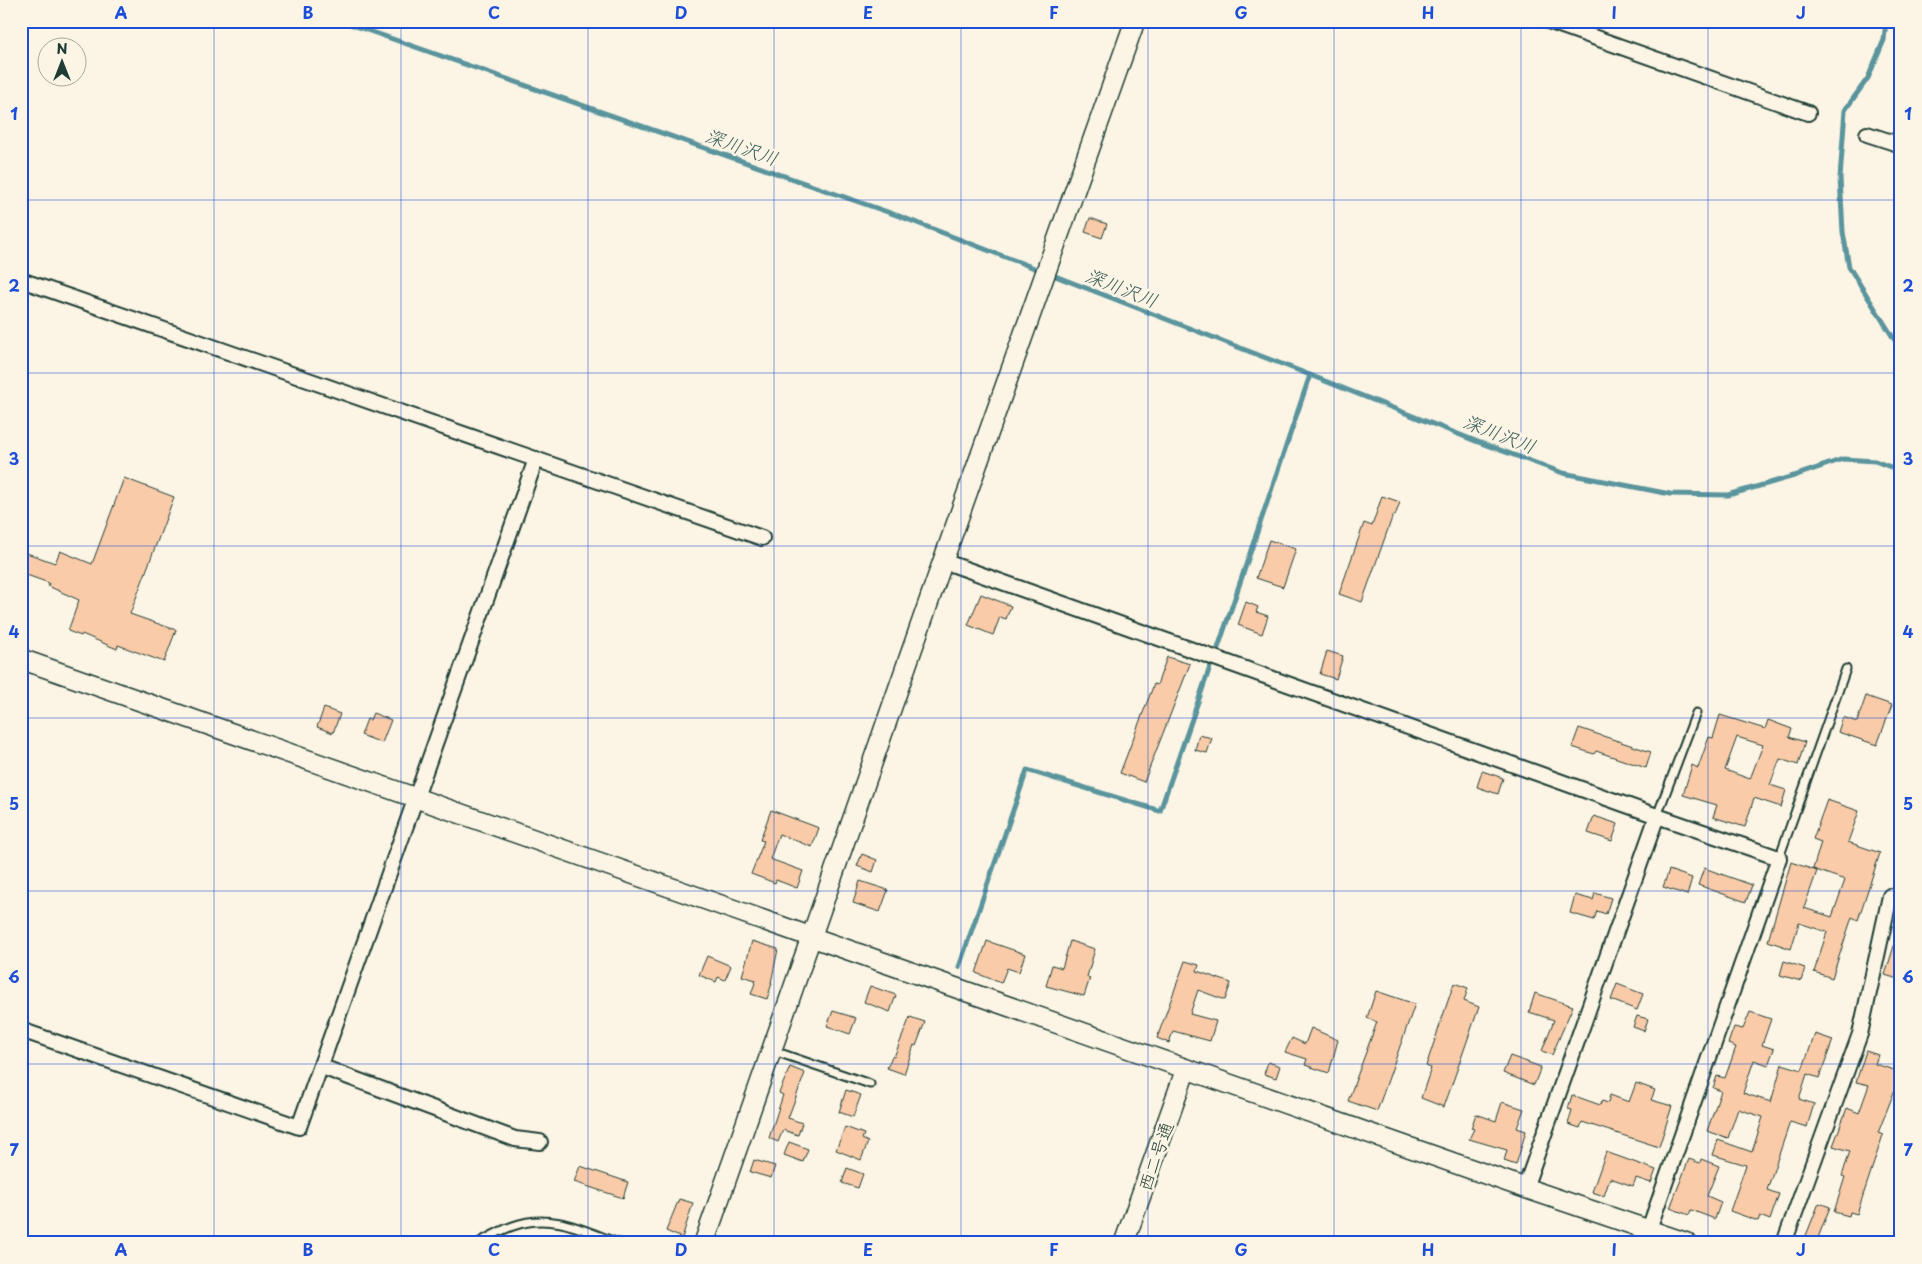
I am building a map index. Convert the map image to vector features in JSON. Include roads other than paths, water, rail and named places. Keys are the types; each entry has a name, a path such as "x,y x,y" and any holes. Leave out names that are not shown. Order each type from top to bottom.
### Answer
{"street":[{"path":"704,1243 1135,21"},
{"path":"1548,21 1808,113"},
{"path":"1867,134 1901,145"},
{"path":"21,280 762,538"},
{"path":"21,1030 299,1127 322,1067 415,796 536,459"},
{"path":"943,561 1779,858 1649,1229"},
{"path":"21,659 1525,1188 1687,1243"},
{"path":"1525,1188 1657,816"},
{"path":"1784,1243 1860,1034 1890,896"},
{"path":"322,1067 515,1139 540,1142"},
{"name":"西二号通","path":"1124,1243 1186,1069"}],"lane":[{"path":"1779,858 1846,669"},
{"path":"1657,816 1696,713"},
{"path":"771,1050 870,1084"},
{"path":"478,1243 514,1226 539,1221 559,1221 618,1243"}],"waterway":[{"name":"深川沢川","path":"341,21 899,216 1042,271"},
{"path":"1886,21 1884,40 1868,78 1845,110 1840,178 1843,232 1849,267 1901,350"},
{"name":"深川沢川","path":"1050,274 1478,442 1563,473 1670,494 1728,495 1794,476 1843,459 1875,461 1901,471"},
{"path":"1217,651 1310,375"},
{"path":"959,967 1027,770 1160,811 1210,667"}]}
